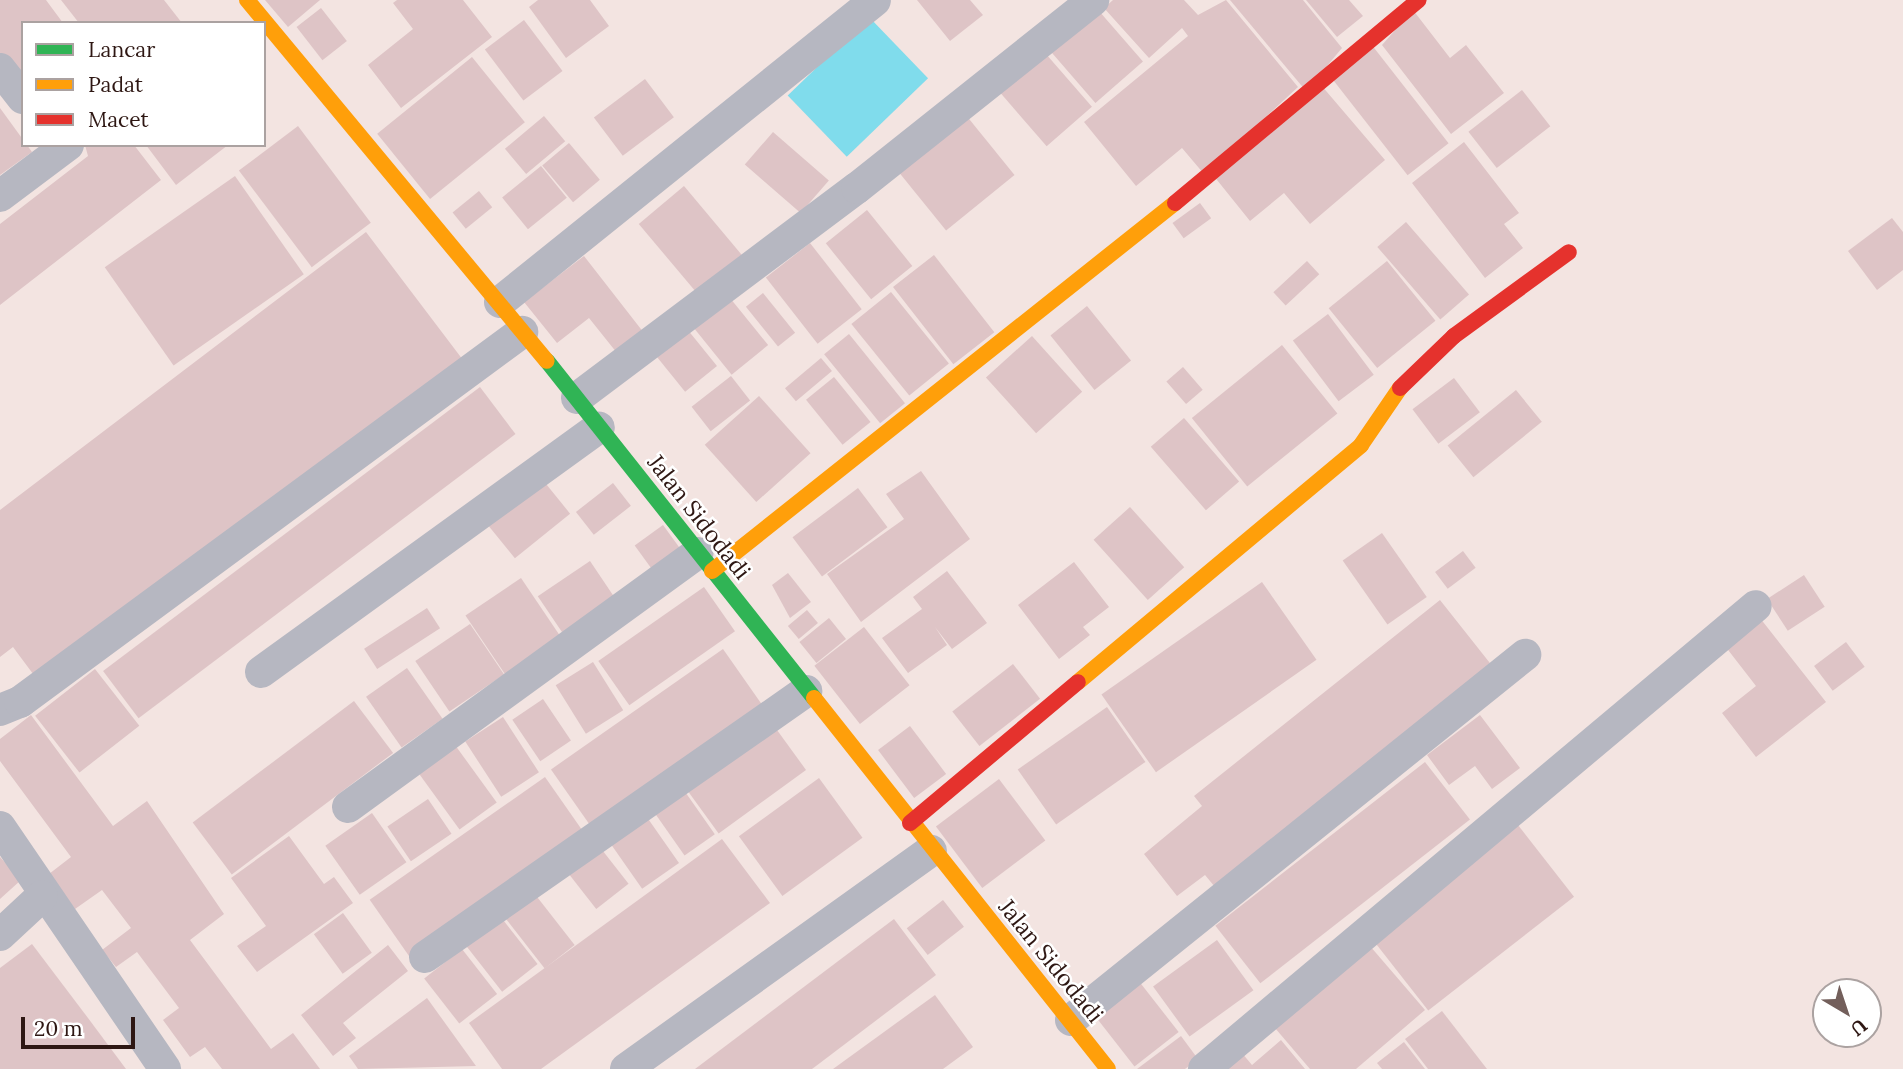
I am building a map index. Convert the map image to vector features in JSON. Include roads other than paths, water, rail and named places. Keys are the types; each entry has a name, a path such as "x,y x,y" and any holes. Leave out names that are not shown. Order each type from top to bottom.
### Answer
{"street":[{"path":"500,302 875,0"},
{"path":"577,398 857,188 1093,0"},
{"path":"348,807 705,562 1090,274 1419,0"},
{"name":"Jalan Sidodadi","path":"266,35 500,302 931,850 1108,1069"},
{"path":"0,69 21,95"},
{"path":"0,196 63,147"},
{"path":"910,823 1361,445 1400,388 1454,336 1569,252"},
{"path":"0,710 20,702 522,332"},
{"path":"261,672 598,427"},
{"path":"1205,1069 1756,606"},
{"path":"1070,1020 1525,655"},
{"path":"425,957 807,691"},
{"path":"0,827 42,895 165,1069"},
{"path":"626,1069 931,850"},
{"path":"0,935 42,895"}],"water":[{"path":"869,17 928,78 847,157 788,95"}]}
